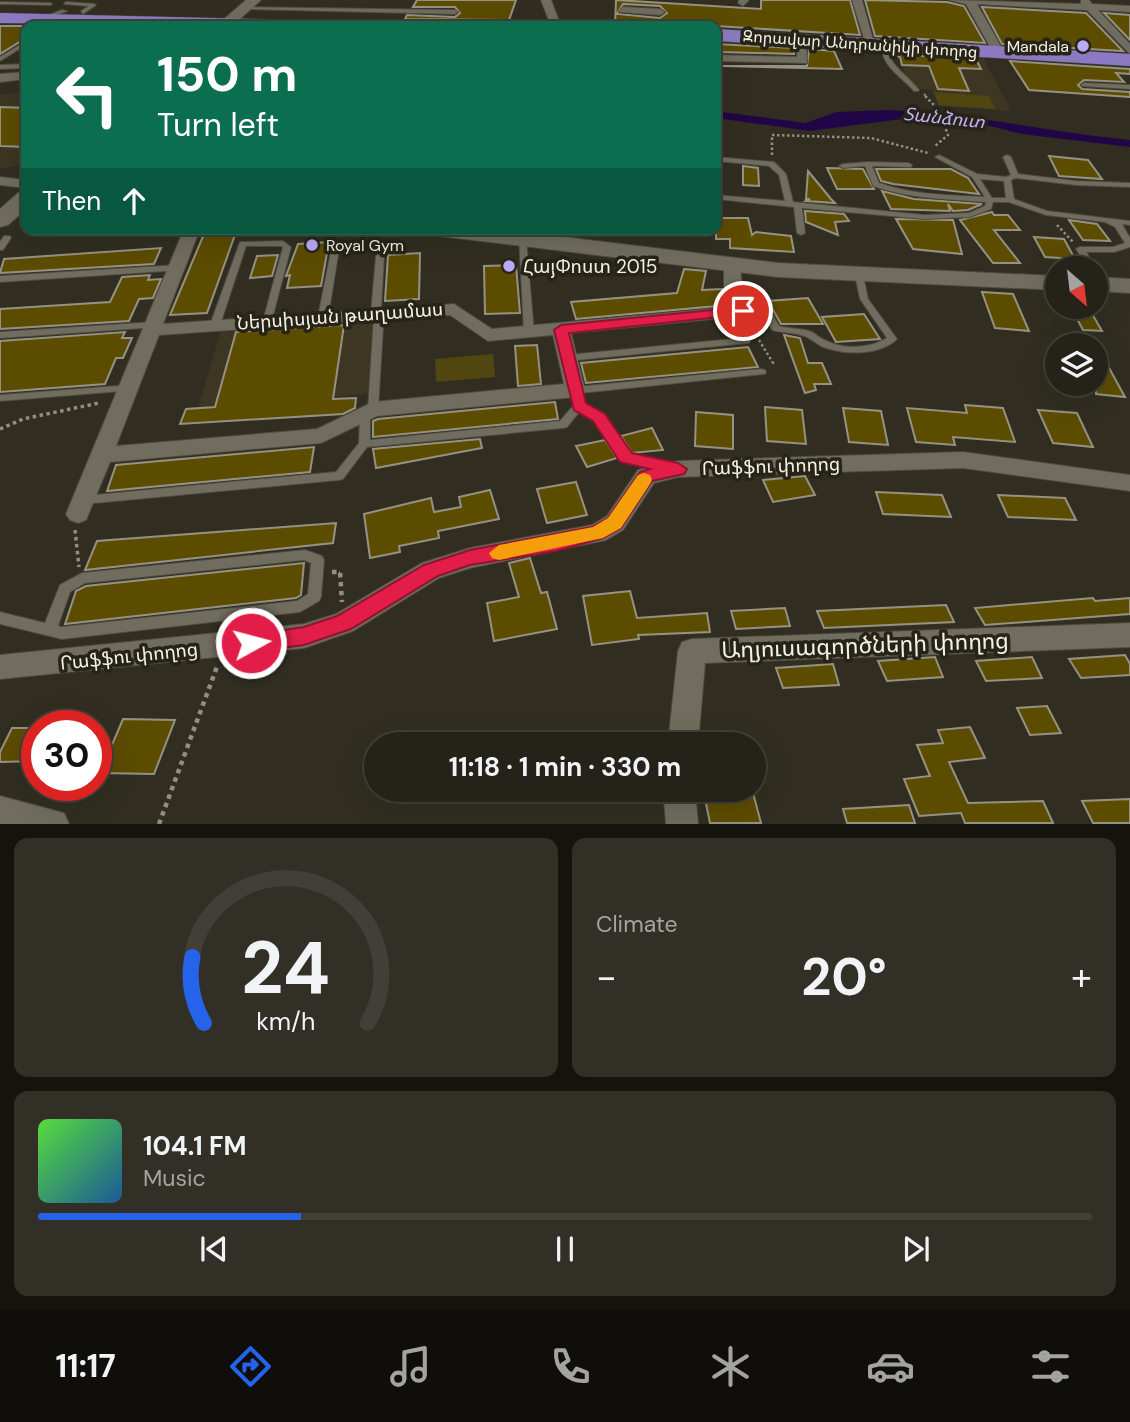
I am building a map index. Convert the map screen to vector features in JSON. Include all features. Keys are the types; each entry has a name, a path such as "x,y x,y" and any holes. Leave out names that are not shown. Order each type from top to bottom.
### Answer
{"highway":[{"path":"0,18 44,10 175,21"},
{"name":"Զորավար Անդրանիկի փողոց","path":"721,35 877,47 1130,60"}],"street":[{"path":"547,0 554,21"},
{"path":"659,21 660,0"},
{"path":"858,0 877,47"},
{"path":"954,0 1087,4 1130,9"},
{"path":"970,1 998,52"},
{"path":"230,21 254,2"},
{"path":"1087,4 1130,51"},
{"path":"622,10 660,12"},
{"path":"721,58 803,61 801,40"},
{"path":"0,78 21,76"},
{"path":"0,181 21,183"},
{"path":"3,229 21,205"},
{"path":"79,514 190,235"},
{"path":"489,235 732,265 859,275 1045,283"},
{"path":"732,265 733,286 743,311"},
{"path":"1108,280 1130,286"},
{"name":"Ներսիսյան թաղամաս","path":"154,327 454,309 488,335 743,311"},
{"path":"103,455 321,436 369,412 577,398 561,330"},
{"name":"Րաֆֆու փողոց","path":"0,667 304,636 344,623 431,570 470,558 597,533 615,523 646,476 678,469 964,460 1130,483"},
{"name":"Աղյուսագործների փողոց","path":"684,732 692,651 1130,635"},
{"path":"680,802 682,824"},
{"path":"0,812 53,824"}],"lane":[{"path":"66,2 94,5 76,13"},
{"path":"254,2 454,12"},
{"path":"0,3 44,10"},
{"path":"0,60 21,46"},
{"path":"877,47 888,65 907,79 916,90"},
{"path":"0,67 21,66"},
{"path":"1084,85 1130,87"},
{"path":"939,157 975,176 1130,185"},
{"path":"1007,158 1011,177 1010,201"},
{"path":"721,159 771,164 782,174 802,233"},
{"path":"868,164 876,184 892,191 911,195 1010,201 1046,213 1130,223"},
{"path":"843,166 908,165"},
{"path":"721,198 924,218 970,215 988,207 990,200 975,176"},
{"path":"1080,249 1114,250 1130,244 1118,225 1102,218"},
{"path":"0,248 3,229"},
{"path":"522,239 529,332"},
{"path":"215,325 243,244 283,243 287,247 268,321"},
{"path":"323,317 336,243"},
{"path":"1080,249 1084,256"},
{"path":"79,514 339,476 364,444 378,313 380,256"},
{"path":"0,279 178,268"},
{"path":"758,296 775,328 782,331 808,334 840,349 885,345 892,339 864,299 859,275"},
{"path":"567,358 746,341 751,333 743,311"},
{"path":"0,335 154,327"},
{"path":"577,398 761,372"},
{"path":"0,398 128,393"},
{"path":"364,444 563,424 577,398"},
{"path":"577,398 599,418 626,458 678,469"},
{"path":"0,618 62,633 300,606 314,597 318,560 305,555 82,578 65,589 50,629"}],"path":[{"path":"916,90 929,97 939,110 946,129 948,135 934,147 939,157"},
{"path":"771,164 772,135 872,136 911,145 939,157"},
{"path":"1046,213 1080,249"},
{"path":"751,333 764,344 774,363 761,372"},
{"path":"0,429 23,419 128,393"},
{"path":"79,514 74,546 82,578"},
{"path":"340,572 342,606"},
{"path":"159,824 225,646"}],"shaded area":[{"path":"898,52 983,57 1011,111 938,106 932,90 910,88"},
{"path":"934,92 989,96 995,109 939,105"},
{"path":"21,93 21,165 0,169 0,94"},
{"path":"888,110 949,115 1130,140 1130,147 1022,134 966,120 925,116 810,131 721,119 722,112 805,123 837,112"},
{"path":"374,319 368,394 198,407 221,330"},
{"path":"493,354 495,377 436,382 435,359"}],"building":[{"path":"417,0 516,0 509,20 405,19 407,15 455,17 460,13 455,7 413,7"},
{"path":"616,0 761,9 761,0 850,0 860,35 721,26 721,21 615,21","holes":["623,4 660,6 667,13 660,18 617,14"]},
{"path":"865,0 947,2 964,6 985,43 875,36"},
{"path":"982,7 1086,13 1123,51 1002,44"},
{"path":"1104,13 1130,15 1130,40"},
{"path":"0,26 21,26 21,41 0,54"},
{"path":"721,44 794,48 794,54 721,52"},
{"path":"809,49 834,51 842,69 722,66 807,66"},
{"path":"891,54 976,59 981,69 959,68 969,91 938,89 929,66 902,65 900,57"},
{"path":"1010,61 1130,69 1130,74 1116,73 1124,82 1084,80 1078,85 1082,89 1130,92 1130,97 1029,90"},
{"path":"0,107 21,108 21,147 0,146"},
{"path":"1049,156 1088,160 1102,179 1059,176"},
{"path":"743,166 758,168 759,186 743,185"},
{"path":"827,168 863,169 874,189 837,189"},
{"path":"876,169 951,169 968,178 979,194 893,184 881,181"},
{"path":"808,171 835,203 806,201 810,199 806,199"},
{"path":"882,191 914,199 982,204 968,210 953,211 948,204 950,211 891,209"},
{"path":"805,211 844,214 849,221 835,222 838,235 806,222"},
{"path":"992,212 994,215 1008,215 1020,230 994,230 1020,263 993,263 960,220"},
{"path":"721,218 748,218 752,235 756,232 791,236 794,252 730,248 730,239 716,239 716,235 721,235"},
{"path":"896,219 953,220 962,254 913,249"},
{"path":"1069,220 1097,224 1110,241 1083,240"},
{"path":"204,235 235,235 207,313 170,315"},
{"path":"1034,237 1064,239 1073,256 1045,256"},
{"path":"329,242 321,286 287,288 290,275 286,276 298,244"},
{"path":"161,248 154,264 0,273 4,259"},
{"path":"420,253 419,299 385,301 388,255"},
{"path":"278,255 272,276 250,278 257,256"},
{"path":"516,265 520,313 485,314 484,266"},
{"path":"684,269 706,271 702,290 722,289 728,305 576,319 571,302 677,293"},
{"path":"150,275 148,280 161,279 153,298 139,299 129,321 0,329 0,309 110,302 122,277"},
{"path":"982,292 1013,294 1029,331 995,328"},
{"path":"808,298 823,324 781,324 768,301"},
{"path":"864,314 880,339 836,342 822,317"},
{"path":"1077,319 1095,319 1102,331 1083,330"},
{"path":"344,325 333,399 356,398 355,408 343,414 180,424 186,409 215,407 236,332"},
{"path":"125,332 122,338 132,338 123,358 116,358 105,384 0,392 0,341"},
{"path":"784,335 800,338 808,363 822,363 831,384 814,384 816,390 805,393"},
{"path":"537,345 541,384 518,386 515,346"},
{"path":"748,347 758,367 586,383 581,363"},
{"path":"1108,366 1125,397 1108,395"},
{"path":"555,402 558,419 373,437 373,421 378,419"},
{"path":"965,405 1003,408 1015,442 953,437 955,445 916,442 907,408 967,413"},
{"path":"765,407 802,410 806,444 767,441"},
{"path":"843,408 881,411 888,445 849,442"},
{"path":"1038,410 1077,413 1093,447 1053,443"},
{"path":"696,412 733,415 733,449 695,446"},
{"path":"652,428 663,450 632,453 621,436"},
{"path":"480,439 482,448 376,468 373,449"},
{"path":"605,440 617,458 587,467 576,446"},
{"path":"314,447 310,472 107,491 116,465"},
{"path":"805,476 815,495 773,502 763,480"},
{"path":"576,482 587,515 547,523 537,489"},
{"path":"490,490 499,519 438,531 439,538 399,546 400,552 370,558 364,514 431,498 434,512 461,507 459,497"},
{"path":"876,492 942,495 951,517 883,514"},
{"path":"998,495 1065,498 1076,520 1008,517"},
{"path":"336,523 333,543 85,570 97,541"},
{"path":"530,558 541,593 547,592 557,629 494,641 487,603 519,597 509,563"},
{"path":"304,563 301,595 296,598 65,624 76,591 86,586"},
{"path":"630,591 637,618 707,613 710,632 638,635 639,639 592,645 583,596"},
{"path":"1093,598 1095,601 1130,598 1130,614 985,625 975,608"},
{"path":"946,605 954,622 824,628 817,611"},
{"path":"785,608 790,626 736,629 731,611"},
{"path":"1125,655 1130,664 1130,675 1081,678 1069,659"},
{"path":"935,657 943,677 887,681 878,661"},
{"path":"1032,657 1042,678 986,681 976,661"},
{"path":"833,664 839,685 783,688 776,668"},
{"path":"1047,706 1061,733 1030,735 1017,708"},
{"path":"123,719 175,720 154,774 112,773 112,745"},
{"path":"970,727 985,758 949,762 968,803 1043,801 1053,823 965,823 961,813 919,816 904,779 930,776 917,745 943,743 938,730"},
{"path":"12,728 21,728 21,761 0,762 0,752"},
{"path":"1130,799 1130,823 1093,823 1082,801"},
{"path":"706,802 755,802 761,823 710,823"},
{"path":"909,805 915,823 847,823 843,809"}],"slow traffic":[{"path":"499,553 556,544 597,533 615,523 644,480"}],"place":[{"name":"Mandala","path":"1083,46"},
{"name":"Royal Gym","path":"312,245"},
{"name":"ՀայՓոստ 2015","path":"509,266"}],"route":[{"path":"251,643 304,636 344,623 431,570 470,558 556,544 597,533 615,523 646,476 678,469 626,458 599,418 579,406 561,330 578,326 743,311"}],"water label":[{"name":"Տանձուտ","path":"944,118"}]}
